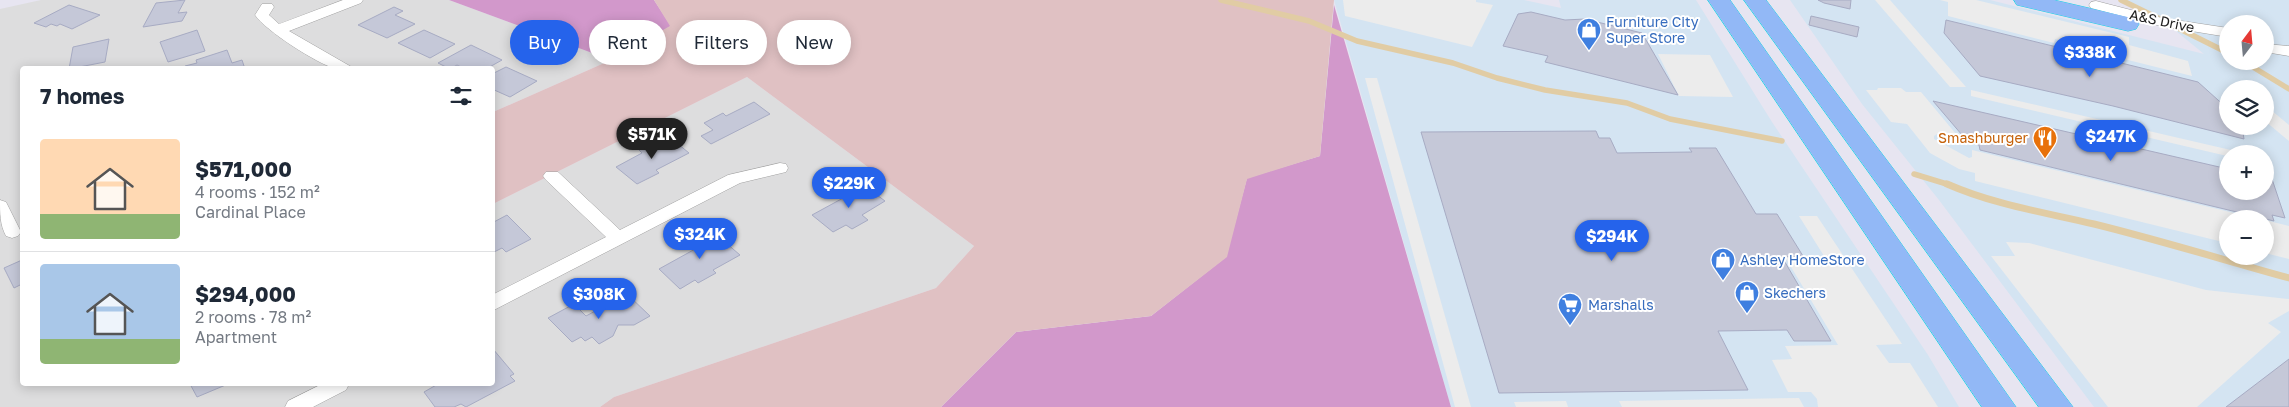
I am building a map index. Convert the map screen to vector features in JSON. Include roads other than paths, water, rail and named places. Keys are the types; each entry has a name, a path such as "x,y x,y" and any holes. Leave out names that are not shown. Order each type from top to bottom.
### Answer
{"highway":[{"path":"1719,0 2000,407"},
{"path":"1755,0 1841,113 2057,407"},
{"path":"1767,0 1779,32"},
{"path":"2024,0 2100,8"},
{"path":"2054,0 2100,8"}],"street":[{"path":"277,30 356,0"},
{"path":"268,7 262,15 265,21 277,30 343,66"},
{"name":"A&S Drive","path":"2100,8 2182,31 2219,38"},
{"path":"2274,38 2289,39"},
{"path":"2274,49 2289,51"},
{"path":"495,302 734,179 780,168"},
{"path":"552,176 619,239"},
{"path":"0,206 11,232"},
{"path":"294,407 335,386"}],"waterway":[{"path":"1221,0 1309,21 1357,41 1453,63 1497,78 1545,90 1627,103 1670,119 1782,141"},
{"path":"2121,0 2160,19"},
{"path":"2174,26 2219,48"},
{"path":"2258,70 2289,89"},
{"path":"1914,174 1948,184"},
{"path":"1948,184 2001,203 2118,230 2289,278"}],"place":[{"name":"Furniture City Super Store","path":"1589,51"},
{"name":"Smashburger","path":"2045,159"},
{"name":"Ashley HomeStore","path":"1723,281"},
{"name":"Skechers","path":"1747,314"},
{"name":"Marshalls","path":"1570,326"}]}
